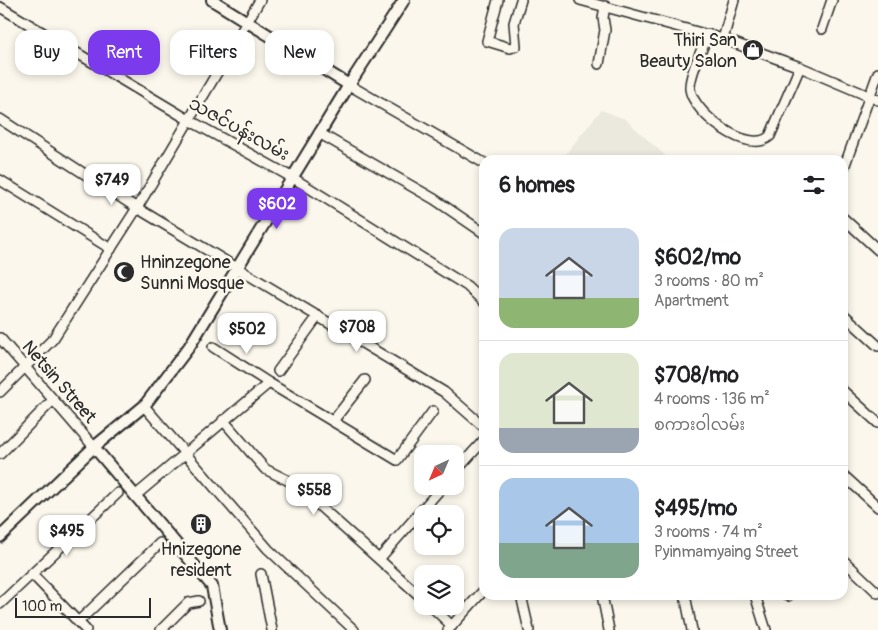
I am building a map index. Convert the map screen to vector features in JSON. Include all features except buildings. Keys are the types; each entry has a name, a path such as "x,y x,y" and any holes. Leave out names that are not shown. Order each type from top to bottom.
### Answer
{"street":[{"path":"212,0 349,85 479,160"},
{"path":"0,392 53,340 137,208 260,0"},
{"path":"0,537 94,447 144,406 190,347 349,85 404,0"},
{"path":"498,0 487,41 510,48 516,46 514,23 521,0"},
{"path":"580,0 723,39 800,67 878,100"},
{"path":"723,39 734,0"},
{"path":"822,29 832,0"},
{"path":"599,64 605,30 603,18 605,6"},
{"name":"သဇင်ပန်းလမ်း","path":"0,7 189,120 292,178 468,286 479,297"},
{"path":"708,34 691,81 690,90 700,111 718,125 743,140 755,142 770,136 800,67"},
{"path":"848,155 878,73"},
{"path":"0,119 137,208 444,392 479,423"},
{"path":"320,133 434,199 479,230"},
{"path":"0,180 111,249"},
{"path":"848,222 878,250"},
{"path":"278,371 318,316"},
{"path":"848,318 878,346"},
{"name":"Netsin Street","path":"0,338 94,447"},
{"path":"213,347 397,460 433,411"},
{"path":"333,422 364,380"},
{"path":"134,496 269,383"},
{"path":"848,396 878,423"},
{"path":"0,454 53,400"},
{"path":"144,406 268,549 354,630"},
{"path":"223,420 265,469 295,484 414,590"},
{"path":"464,462 479,446"},
{"path":"94,447 212,586 220,630"},
{"path":"848,480 878,507"},
{"path":"0,604 118,493"},
{"path":"380,558 435,495"},
{"path":"78,622 160,543"},
{"path":"848,566 878,593"},
{"path":"32,574 86,630"},
{"path":"261,574 272,630"},
{"path":"439,615 450,628 479,596"},
{"path":"522,600 529,630"},
{"path":"603,600 609,630"},
{"path":"686,600 692,630"},
{"path":"757,600 766,630"},
{"path":"161,630 188,603 199,601"}],"shaded area":[{"path":"601,110 625,119 665,155 565,155"}],"place":[{"name":"Thiri San Beauty Salon","path":"753,50"},
{"name":"Hninzegone Sunni Mosque","path":"124,272"},
{"name":"Hnizegone resident","path":"201,524"}]}
